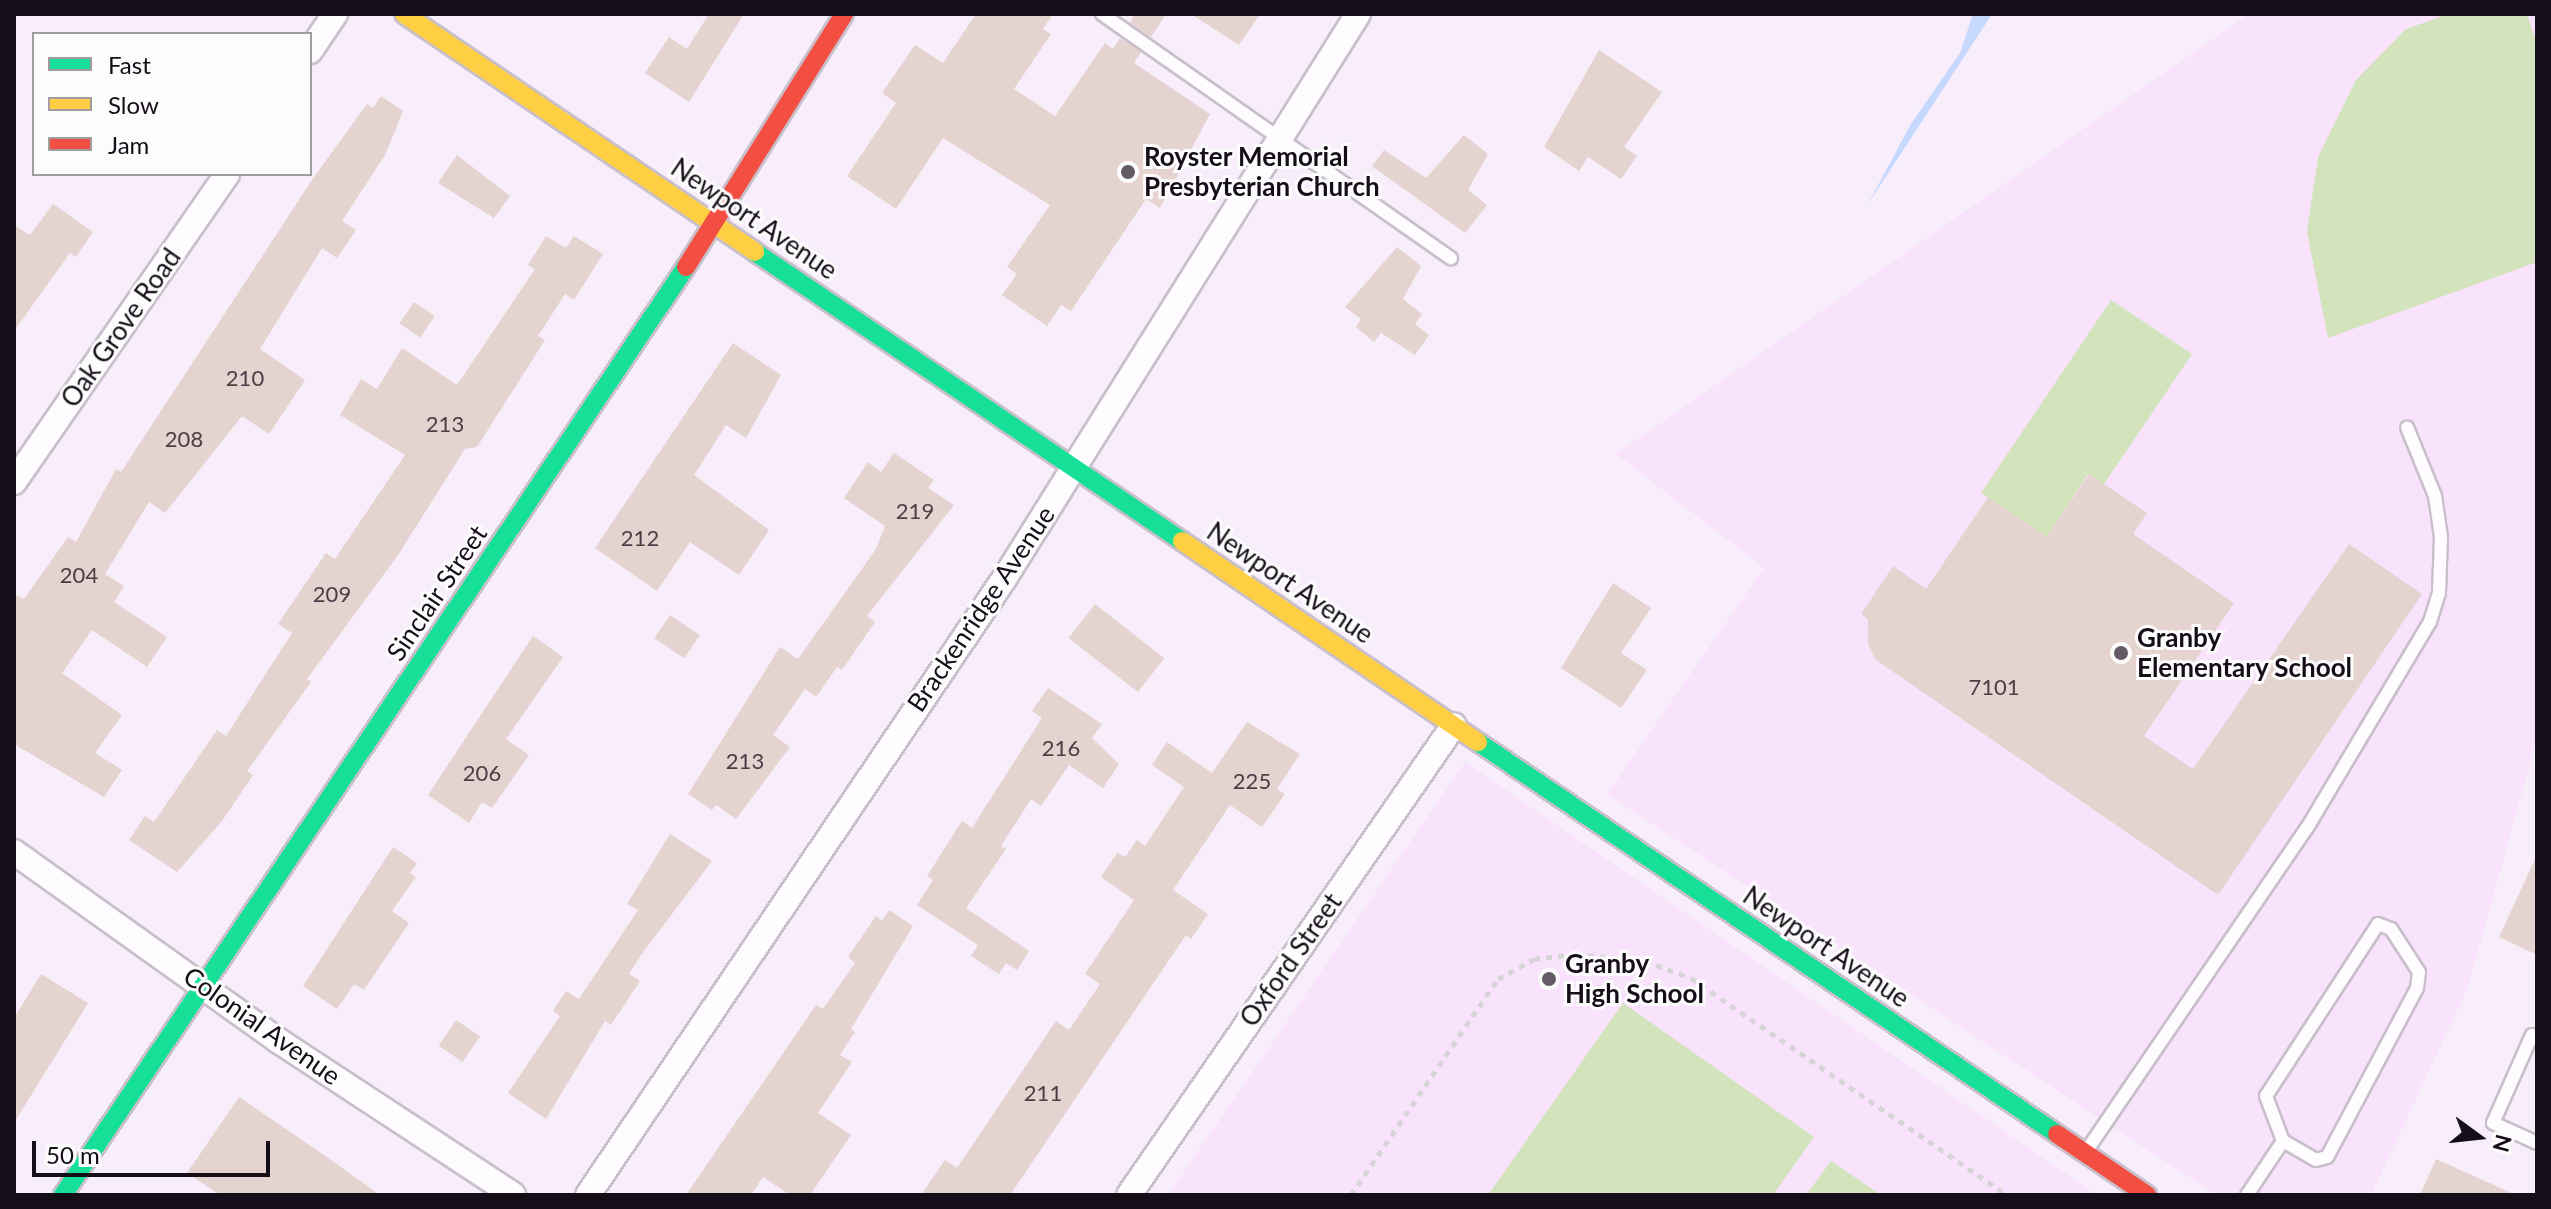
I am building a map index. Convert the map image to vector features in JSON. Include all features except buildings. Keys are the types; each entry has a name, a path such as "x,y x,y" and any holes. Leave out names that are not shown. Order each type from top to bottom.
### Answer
{"street":[{"path":"312,48 335,14"},
{"name":"Newport Avenue","path":"404,14 2147,1195"},
{"name":"Sinclair Street","path":"63,1195 715,224 844,14"},
{"name":"Brackenridge Avenue","path":"588,1195 1075,468 1358,14"},
{"name":"Oak Grove Road","path":"14,482 226,176"},
{"name":"Oxford Street","path":"1129,1195 1454,725"},
{"name":"Colonial Avenue","path":"14,852 203,986 513,1195"}],"lane":[{"path":"1102,14 1451,258"},
{"path":"2084,1154 2307,828 2430,622 2439,593 2441,537 2435,496 2407,427"},
{"path":"2378,924 2391,929 2419,972 2405,1019 2327,1157 2316,1160 2283,1141 2266,1096 2378,924"},
{"path":"2537,1037 2532,1035 2493,1123 2537,1143"},
{"path":"2247,1195 2283,1141"}],"path":[{"path":"1351,1195 1498,979 1534,959 1576,954 1645,961 1691,978 2007,1195"}],"shaded area":[{"name":"Granby Elementary School","path":"2249,14 2537,14 2537,738 2468,987 2371,1195 2216,1195 1607,794 1764,568 1616,454"},
{"name":"Granby High School","path":"1465,762 2097,1195 1168,1195"}],"green space":[{"path":"2449,14 2527,14 2537,45 2537,262 2328,338 2307,232 2318,157 2356,80 2406,29"},
{"path":"2111,300 2192,354 2104,484 2088,474 2047,537 1981,493"},
{"path":"1623,1003 1814,1137 1773,1195 1488,1195"},
{"path":"1831,1161 1881,1195 1806,1195"}],"water":[{"path":"1973,14 1992,14 1868,204 1911,124 1960,53"}],"traffic: fast":[{"path":"755,252 1182,541"},
{"path":"63,1195 686,267"},
{"path":"1478,742 2057,1134"}],"traffic: slow":[{"path":"404,14 755,252"},
{"path":"1182,541 1478,742"}],"traffic: jam":[{"path":"686,267 844,14"},
{"path":"2057,1134 2147,1195"}],"place":[{"name":"Royster Memorial Presbyterian Church","path":"1128,172"},
{"name":"Granby Elementary School","path":"2121,653"},
{"name":"Granby High School","path":"1549,979"}]}
